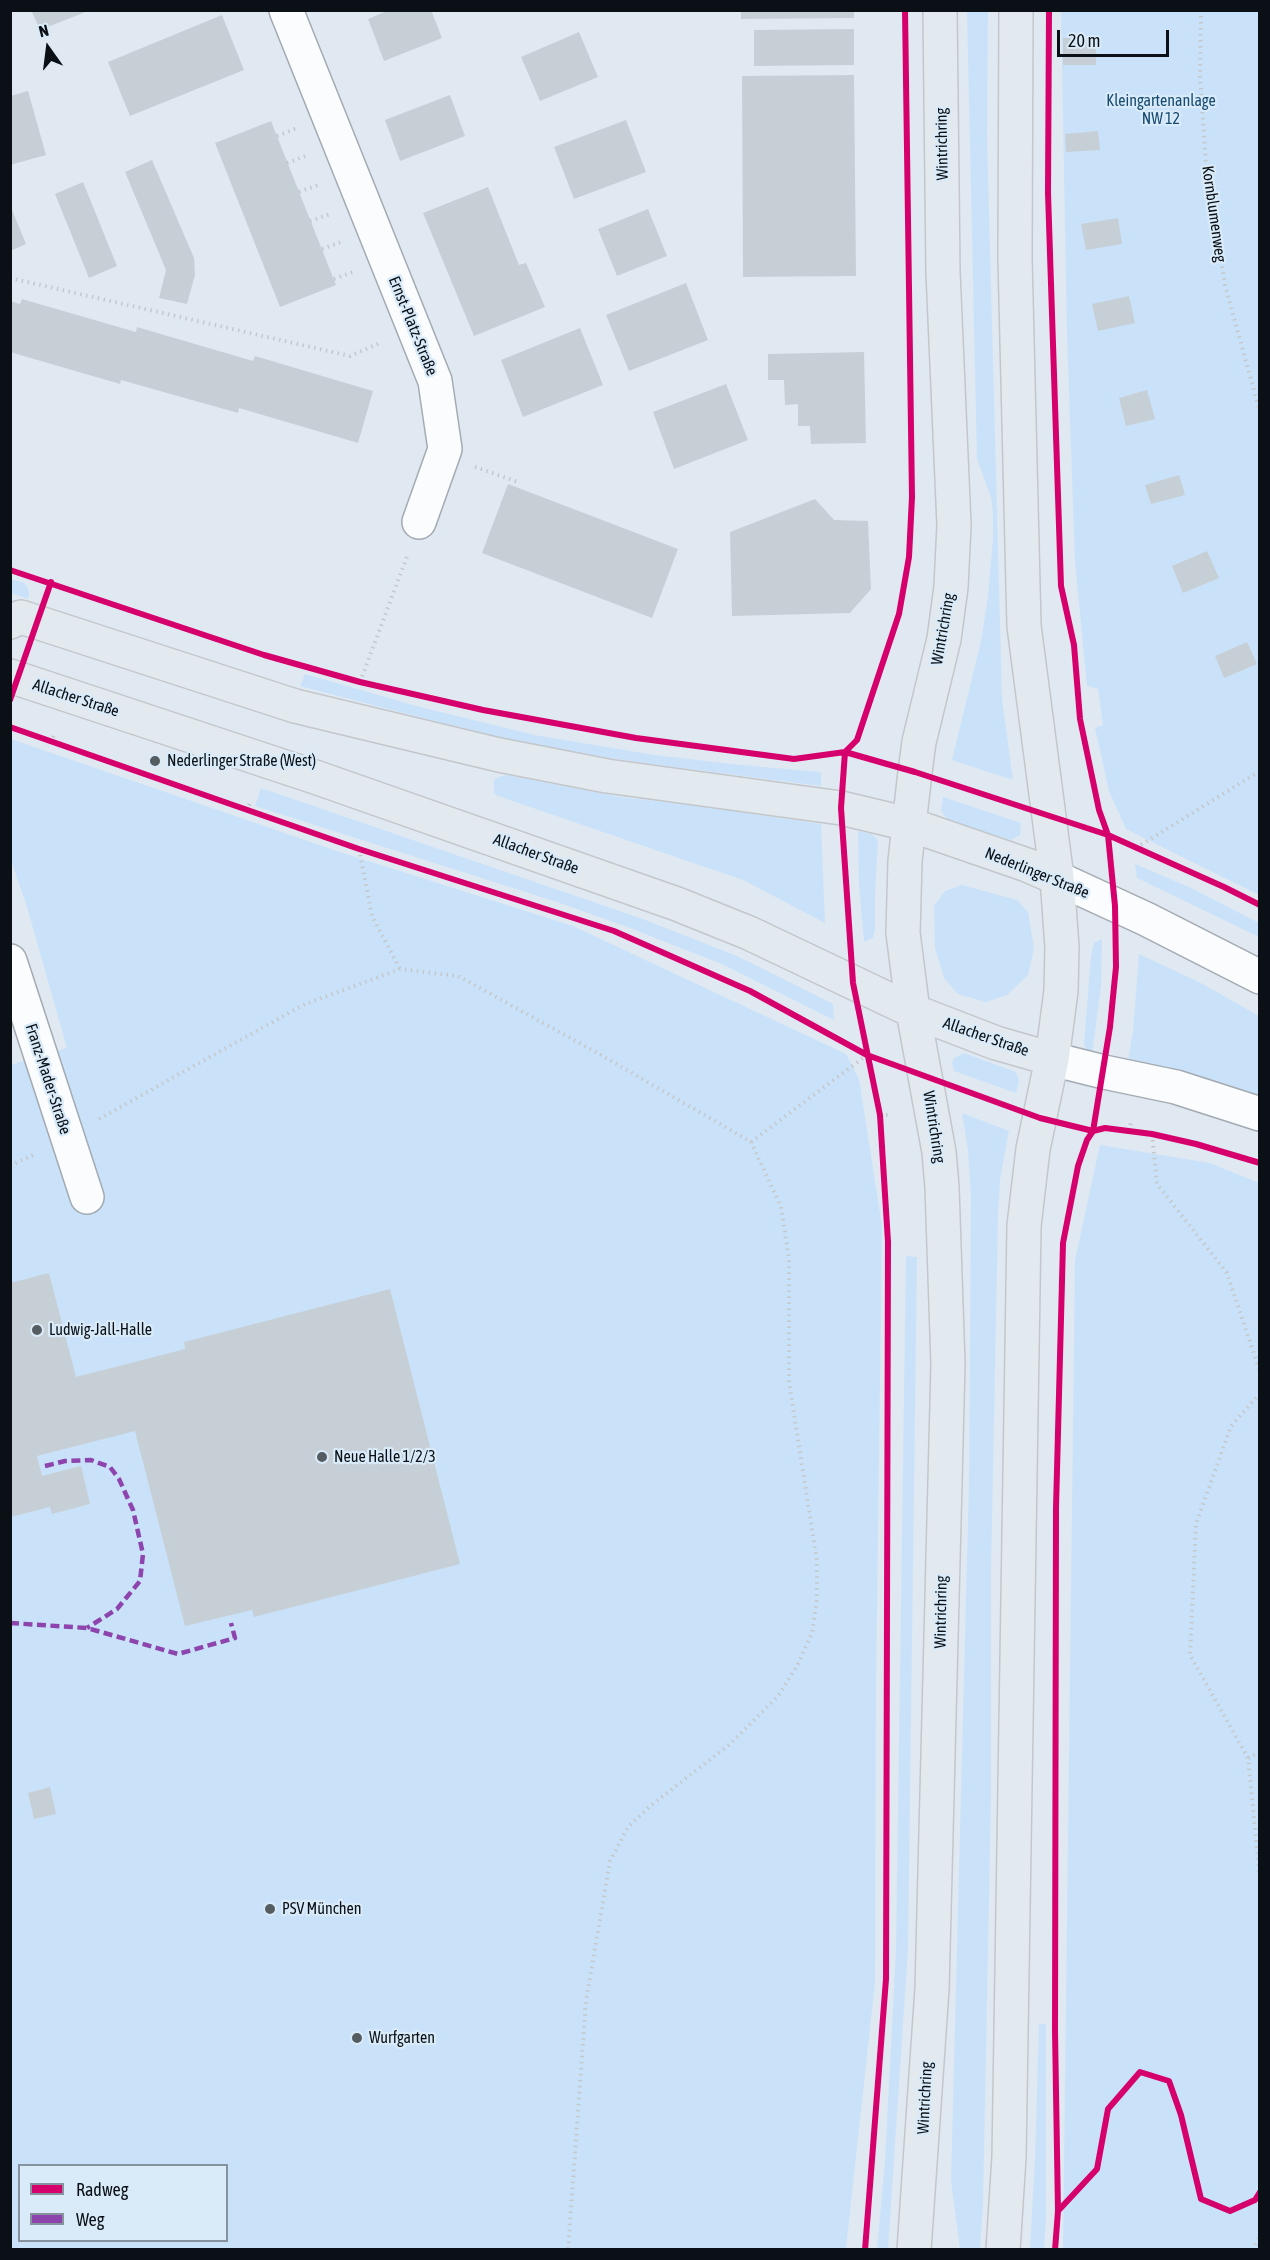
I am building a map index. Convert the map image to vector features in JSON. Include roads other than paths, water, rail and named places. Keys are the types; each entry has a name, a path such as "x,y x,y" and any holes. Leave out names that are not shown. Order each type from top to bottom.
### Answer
{"main road":[{"name":"Wintrichring","path":"914,2250 932,1989 948,1364 939,1152 913,1011 903,933 908,824 919,742 944,639 951,587 954,525 943,272 940,10"},
{"path":"1004,2250 1009,2157 1024,1226 1033,1149 1052,1059 1061,991 1062,947 1057,878 1024,626 1015,258 1016,10"},
{"path":"10,622 21,617 295,706 499,755 607,776 841,808 908,824"},
{"name":"Allacher Straße","path":"10,676 315,777 677,904 749,933 913,1011 996,1043 1052,1059"},
{"name":"Nederlinger Straße","path":"908,824 1027,865 1057,878"}],"street":[{"name":"Ernst-Platz-Straße","path":"286,10 435,381 445,449 419,522"},
{"name":"Nederlinger Straße","path":"1057,878 1146,919 1260,977"},
{"name":"Franz-Mader-Straße","path":"10,961 87,1197"},
{"path":"1052,1059 1176,1087 1260,1114"}],"place":[{"name":"Nederlinger Straße (West)","path":"155,761"},
{"name":"Ludwig-Jall-Halle","path":"37,1330"},
{"name":"Neue Halle 1/2/3","path":"322,1457"},
{"name":"PSV München","path":"270,1909"},
{"name":"Wurfgarten","path":"357,2038"}],"park label":[{"name":"Kleingartenanlage NW 12","path":"1161,110"}]}
